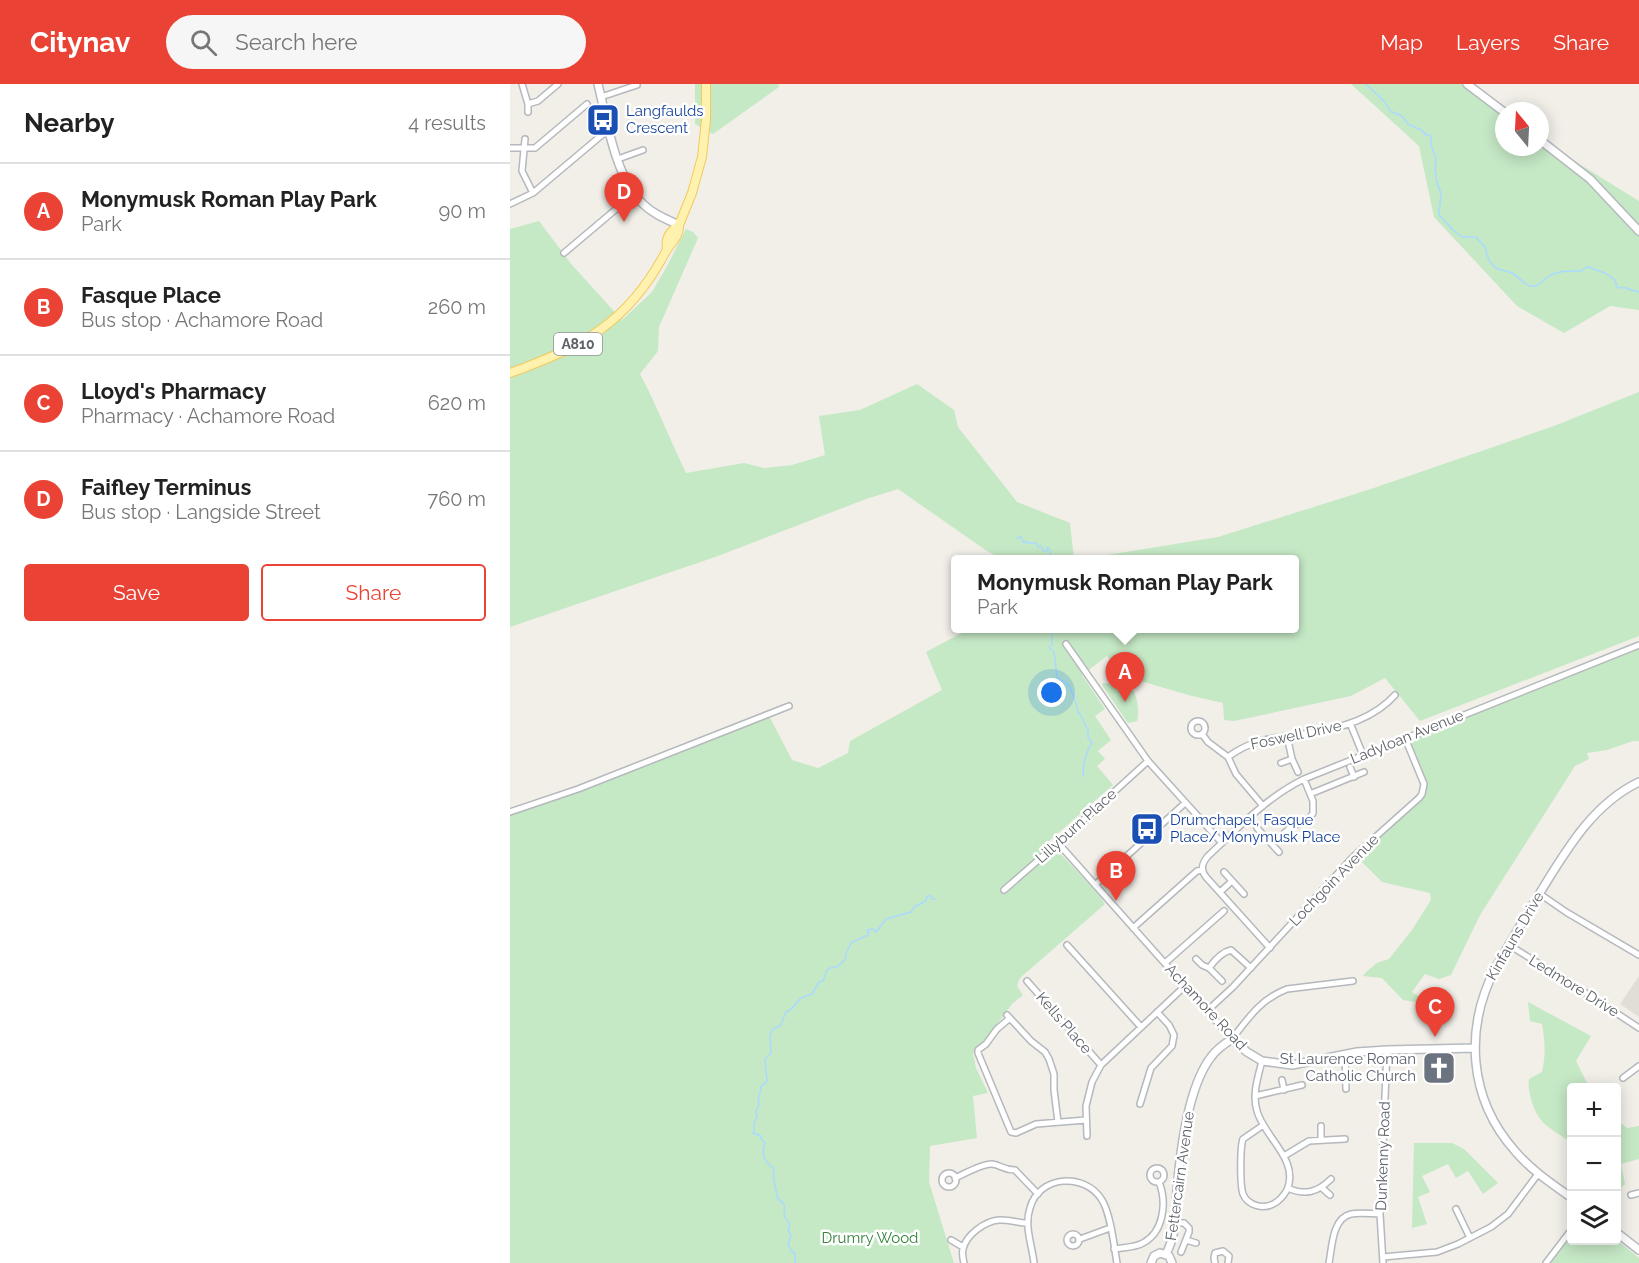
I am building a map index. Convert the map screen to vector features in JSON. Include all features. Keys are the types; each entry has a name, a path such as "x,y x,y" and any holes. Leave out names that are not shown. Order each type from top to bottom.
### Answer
{"main road":[{"name":"A810","path":"510,373 566,351 605,327 635,298 649,280 667,249 673,245 702,157 706,130 706,84"},
{"name":"A810","path":"667,249 666,242 670,233 679,225"}],"street":[{"path":"522,84 528,112"},
{"path":"528,104 538,101 558,84"},
{"path":"598,84 621,170 634,194 644,204 679,225"},
{"path":"1467,84 1495,105"},
{"path":"601,97 637,85"},
{"path":"510,148 535,148 587,104"},
{"path":"510,204 532,193 609,129"},
{"path":"525,139 522,171 532,193"},
{"path":"1549,147 1595,183 1639,231"},
{"path":"618,159 643,150"},
{"path":"564,253 634,194"},
{"path":"666,219 670,233"},
{"path":"1066,644 1148,760 1222,843"},
{"name":"Ladyloan Avenue","path":"1133,928 1202,869 1204,860 1263,807 1282,791 1304,778 1639,645"},
{"name":"Foswell Drive","path":"1228,757 1255,742 1350,723 1385,706 1395,695"},
{"path":"510,812 578,789 789,706"},
{"path":"1350,723 1363,755"},
{"path":"1202,734 1228,757 1236,774 1263,807"},
{"path":"1287,736 1292,759 1298,772"},
{"name":"Lochgoin Avenue","path":"1207,1011 1270,948 1353,857 1422,794 1424,784 1406,738"},
{"path":"1281,763 1292,759"},
{"name":"Lillyburn Place","path":"1004,890 1148,760"},
{"path":"1350,767 1354,777"},
{"path":"1311,794 1364,772"},
{"path":"1272,844 1291,827 1309,819 1314,809 1304,778"},
{"name":"Kinfauns Drive","path":"1567,1194 1538,1174 1514,1150 1493,1120 1482,1096 1476,1071 1476,1026 1488,981 1572,842 1591,818 1612,799 1639,782"},
{"path":"1095,885 1185,803"},
{"path":"1257,828 1279,852"},
{"name":"Achamore Road","path":"1058,843 1232,1039 1262,1061 1292,1065 1345,1054 1387,1050 1475,1048"},
{"path":"1202,869 1270,948"},
{"path":"1224,872 1244,894"},
{"path":"1220,892 1232,881"},
{"path":"1540,894 1639,955"},
{"path":"1165,963 1224,911"},
{"path":"1067,945 1141,1027"},
{"name":"Ledmore Drive","path":"1509,945 1639,1028"},
{"path":"1209,968 1229,950 1251,968"},
{"path":"1196,959 1209,968 1221,981"},
{"name":"Kells Place","path":"1027,981 1101,1065"},
{"path":"1232,1039 1254,1011 1268,998 1278,993 1287,989 1353,981"},
{"path":"1087,1136 1086,1106 1092,1082 1101,1065 1185,986"},
{"path":"1140,1104 1151,1068 1172,1046 1174,1035 1169,1025 1157,1012"},
{"path":"1058,1122 1054,1074 1049,1059 1045,1052 1031,1041 1009,1017 978,1050 978,1053 1011,1132 1016,1133 1036,1124 1086,1120"},
{"name":"Fettercairn Avenue","path":"1166,1254 1174,1236 1177,1189 1186,1124 1196,1083 1210,1058 1222,1045 1232,1039"},
{"name":"Dunkenny Road","path":"1383,1260 1380,1214 1387,1050"},
{"path":"1345,1054 1346,1089"},
{"path":"1262,1061 1255,1096 1256,1110 1263,1126 1284,1155 1289,1174 1288,1188 1273,1205 1265,1207 1255,1205 1243,1194 1240,1150 1246,1135 1263,1126"},
{"path":"1623,1078 1639,1066"},
{"path":"1282,1080 1284,1090"},
{"path":"1255,1096 1302,1085"},
{"path":"1321,1126 1322,1140"},
{"path":"1284,1155 1306,1142 1345,1139"},
{"path":"955,1178 987,1165 994,1165 1005,1170 1017,1171 1038,1194"},
{"path":"1383,1260 1437,1252 1491,1227 1503,1219 1538,1174"},
{"path":"1288,1188 1295,1192 1305,1193 1322,1188 1331,1179"},
{"path":"1035,1263 1027,1223 1030,1208 1038,1194 1049,1186 1061,1181 1074,1181 1087,1185 1104,1202 1117,1263"},
{"path":"1114,1249 1137,1245 1148,1240 1155,1233 1163,1205 1163,1193 1159,1182"},
{"path":"1322,1188 1330,1195"},
{"path":"1631,1195 1639,1193"},
{"path":"1456,1209 1470,1238"},
{"path":"1329,1263 1336,1227 1343,1218 1353,1214 1380,1214"},
{"path":"964,1263 963,1247 972,1234 988,1222 1006,1220 1027,1223"},
{"path":"1175,1223 1184,1223 1188,1226 1189,1232 1181,1252"},
{"path":"1080,1239 1110,1228"},
{"path":"1621,1235 1639,1250"},
{"path":"1546,1263 1567,1236"},
{"path":"951,1240 963,1247"},
{"path":"1186,1240 1196,1243"},
{"path":"1215,1263 1214,1256 1220,1251 1227,1253 1228,1263"},
{"path":"1150,1263 1156,1254 1160,1253 1169,1256 1172,1263"}],"shaded area":[{"path":"1639,976 1639,1017 1620,1004"}],"green space":[{"path":"695,84 778,84 779,87 713,134 695,124"},
{"path":"1351,84 1472,84 1495,103 1495,156 1549,156 1549,144 1639,201 1639,310 1610,306 1564,333 1517,306 1434,217 1419,146"},
{"path":"539,221 572,265 622,320 652,292 686,229 698,238 659,327 658,351 640,374 686,473 744,463 764,468 792,465 825,455 819,416 860,410 917,384 954,410 958,427 1017,502 1070,523 1074,555 994,555 898,489 718,556 510,627 510,229"},
{"name":"Drumry Wood","path":"1639,392 1639,636 1420,721 1385,678 1351,696 1234,721 1224,720 1223,703 1123,676 1107,656 1082,675 1105,709 1095,716 1111,740 1098,751 1105,759 1097,766 1113,785 1048,842 1105,904 1020,978 1017,986 1023,995 1012,1004 982,1044 975,1048 973,1054 976,1068 988,1093 973,1096 977,1138 930,1146 929,1182 954,1263 510,1263 510,811 578,789 768,714 792,760 818,768 848,753 850,741 942,690 926,652 962,633 1299,633 1299,555 1108,555 1218,537 1368,490 1554,426"},
{"path":"1639,648 1639,741 1587,753 1589,759 1575,766 1480,915 1451,975 1439,979 1425,974 1412,992 1421,998 1420,1003 1403,1000 1382,978 1363,976 1377,963 1389,959 1412,930 1431,900 1430,893 1382,882 1357,857 1422,799 1425,779 1411,745 1413,739"},
{"path":"1103,683 1123,684 1131,687 1137,701 1137,721 1128,723 1102,685"},
{"path":"1528,1002 1591,1036 1576,1061 1587,1083 1567,1083 1567,1140 1544,1123 1535,1111 1531,1100 1529,1079 1542,1072 1545,1048 1542,1024 1530,1021"},
{"path":"1621,1123 1627,1128 1639,1126 1639,1159 1621,1164"},
{"path":"1414,1143 1452,1143 1464,1149 1498,1183 1483,1194 1468,1171 1456,1178 1448,1164 1422,1176 1430,1192 1418,1197 1427,1224 1412,1228"},
{"path":"1621,1164 1625,1184 1621,1188"},
{"path":"1567,1241 1567,1245 1621,1243 1639,1258 1639,1263 1551,1263"}],"waterway":[{"path":"1366,84 1385,102 1390,111 1402,116 1408,124 1431,136 1436,159 1437,183 1441,193 1439,215 1462,237 1476,237 1485,247 1494,267 1512,273 1532,286 1538,285 1554,274 1582,271 1588,267 1605,273 1615,280 1618,288 1639,292"},
{"path":"1017,538 1021,537 1024,543 1026,541 1036,543 1043,551 1047,551 1047,547 1050,549 1050,555"},
{"path":"1052,633 1052,645 1049,647 1054,652 1057,677 1070,687 1078,713 1088,730 1088,737 1092,743 1086,755 1083,776"},
{"path":"795,1263 795,1253 788,1244 791,1235 788,1230 790,1224 784,1214 784,1205 778,1199 774,1169 764,1157 765,1142 761,1136 753,1133 761,1086 767,1081 765,1059 771,1053 770,1035 773,1029 780,1026 786,1012 801,998 812,994 819,982 823,981 827,970 843,962 851,943 868,935 867,930 873,929 876,932 886,919 911,912 914,907 926,901 927,896 935,899"}],"place":[{"name":"Langfaulds Crescent","path":"603,120"},
{"name":"Faifley Terminus","path":"624,222"},
{"name":"Monymusk Roman Play Park","path":"1125,702"},
{"name":"Drumchapel, Fasque Place/ Monymusk Place","path":"1147,829"},
{"name":"Fasque Place","path":"1116,901"},
{"name":"Lloyd's Pharmacy","path":"1435,1037"},
{"name":"St Laurence Roman Catholic Church","path":"1439,1068"}]}
